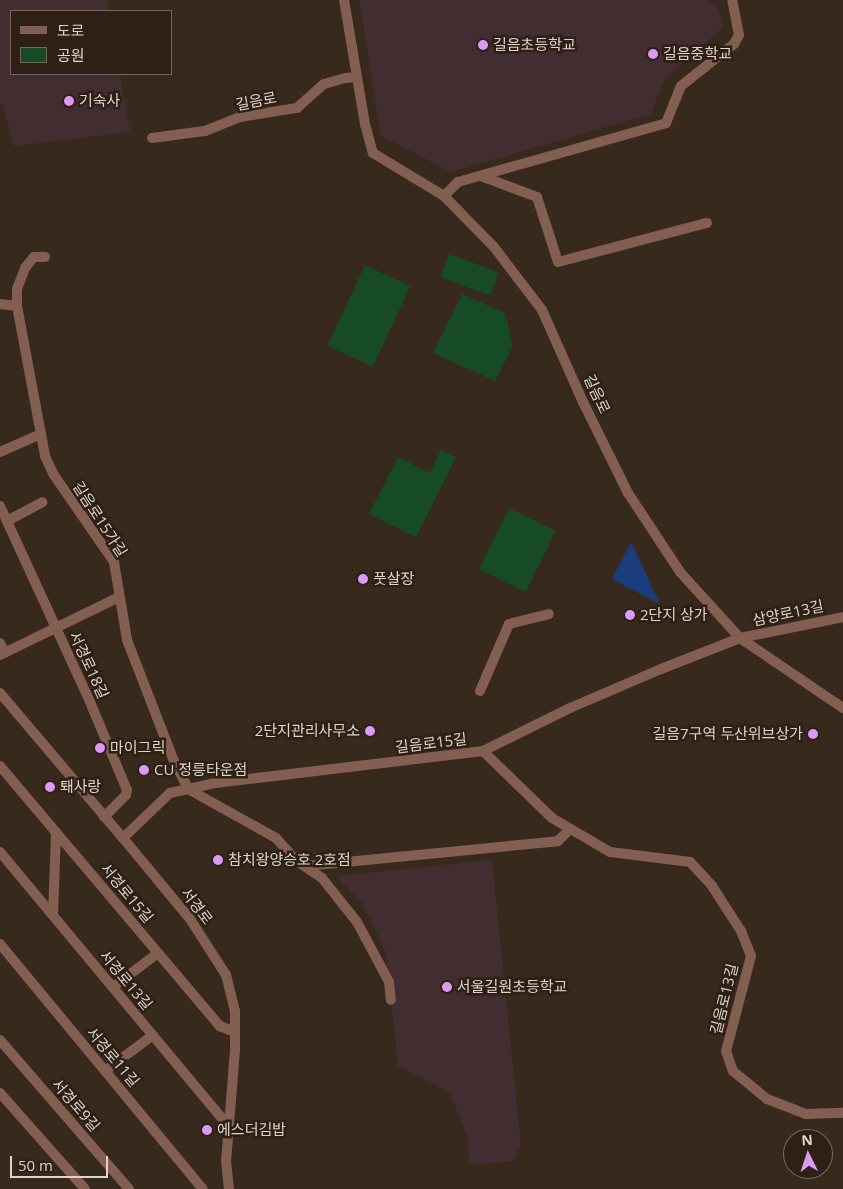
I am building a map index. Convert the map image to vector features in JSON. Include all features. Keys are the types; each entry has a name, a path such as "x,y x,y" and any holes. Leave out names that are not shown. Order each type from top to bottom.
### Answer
{"street":[{"name":"길음로","path":"344,0 357,77 373,153 444,196 494,247 542,310 583,402 628,493 680,572 740,638 843,708"},
{"path":"444,196 458,182 666,123 681,86 734,44 738,35 732,0"},
{"name":"길음로","path":"152,138 204,131 240,117 297,108 324,84 345,78 357,77"},
{"path":"481,176 537,197 558,262 706,223"},
{"name":"길음로15가길","path":"45,257 34,258 25,268 17,289 17,306 45,456 54,475 114,562 118,597 127,640 174,761 188,789"},
{"path":"0,304 17,306"},
{"path":"0,452 41,434"},
{"path":"7,521 42,502"},
{"name":"서경로18길","path":"0,506 127,790 126,795 104,817"},
{"path":"0,642 2,654 118,597"},
{"path":"480,691 509,624 549,614"},
{"name":"삼양로13길","path":"740,638 843,617"},
{"name":"길음로15길","path":"123,838 170,793 215,783 483,751 570,708 740,638"},
{"name":"서경로","path":"0,693 190,919 226,975 235,1012 226,1162 229,1189"},
{"name":"길음로13길","path":"483,751 552,818 610,852 690,862 712,886 741,931 751,956 726,1051 733,1071 767,1100 806,1114 843,1113"},
{"name":"서경로15길","path":"0,766 220,1026 235,1032"},
{"path":"188,789 276,838 304,866 322,878 357,922 389,982 391,1000"},
{"path":"304,866 558,841 570,829"},
{"path":"53,915 56,832"},
{"name":"서경로13길","path":"0,852 229,1127"},
{"name":"서경로11길","path":"0,944 203,1189"},
{"path":"112,987 158,952"},
{"path":"105,1072 153,1035"},
{"name":"서경로9길","path":"0,1041 129,1189"},
{"path":"0,1093 85,1189"}],"shaded area":[{"name":"기숙사","path":"0,0 107,0 109,10 10,10 10,75 120,75 130,132 14,146 2,104 0,104"},
{"name":"길음초등학교","path":"359,0 706,0 718,7 723,28 664,79 651,114 451,172 381,136"},
{"name":"서울길원초등학교","path":"492,860 521,1145 512,1162 469,1164 468,1136 449,1092 398,1066 386,953 363,904 336,876"}],"green space":[{"path":"449,254 499,272 490,296 440,277"},
{"path":"365,265 410,286 373,367 327,346"},
{"path":"462,294 505,313 513,346 495,381 433,353"},
{"path":"441,450 456,457 416,537 369,514 398,457 430,473"},
{"path":"509,508 556,531 526,592 479,569"}],"water":[{"path":"631,542 660,604 612,579"}],"place":[{"name":"길음초등학교","path":"483,45"},
{"name":"길음중학교","path":"653,54"},
{"name":"기숙사","path":"69,101"},
{"name":"풋살장","path":"363,579"},
{"name":"2단지 상가","path":"630,615"},
{"name":"2단지관리사무소","path":"370,731"},
{"name":"길음7구역 두산위브상가","path":"813,734"},
{"name":"마이그릭","path":"100,748"},
{"name":"CU 정릉타운점","path":"144,770"},
{"name":"퇘사랑","path":"50,787"},
{"name":"참치왕양승호 2호점","path":"218,860"},
{"name":"서울길원초등학교","path":"447,987"},
{"name":"에스더김밥","path":"207,1130"}]}
